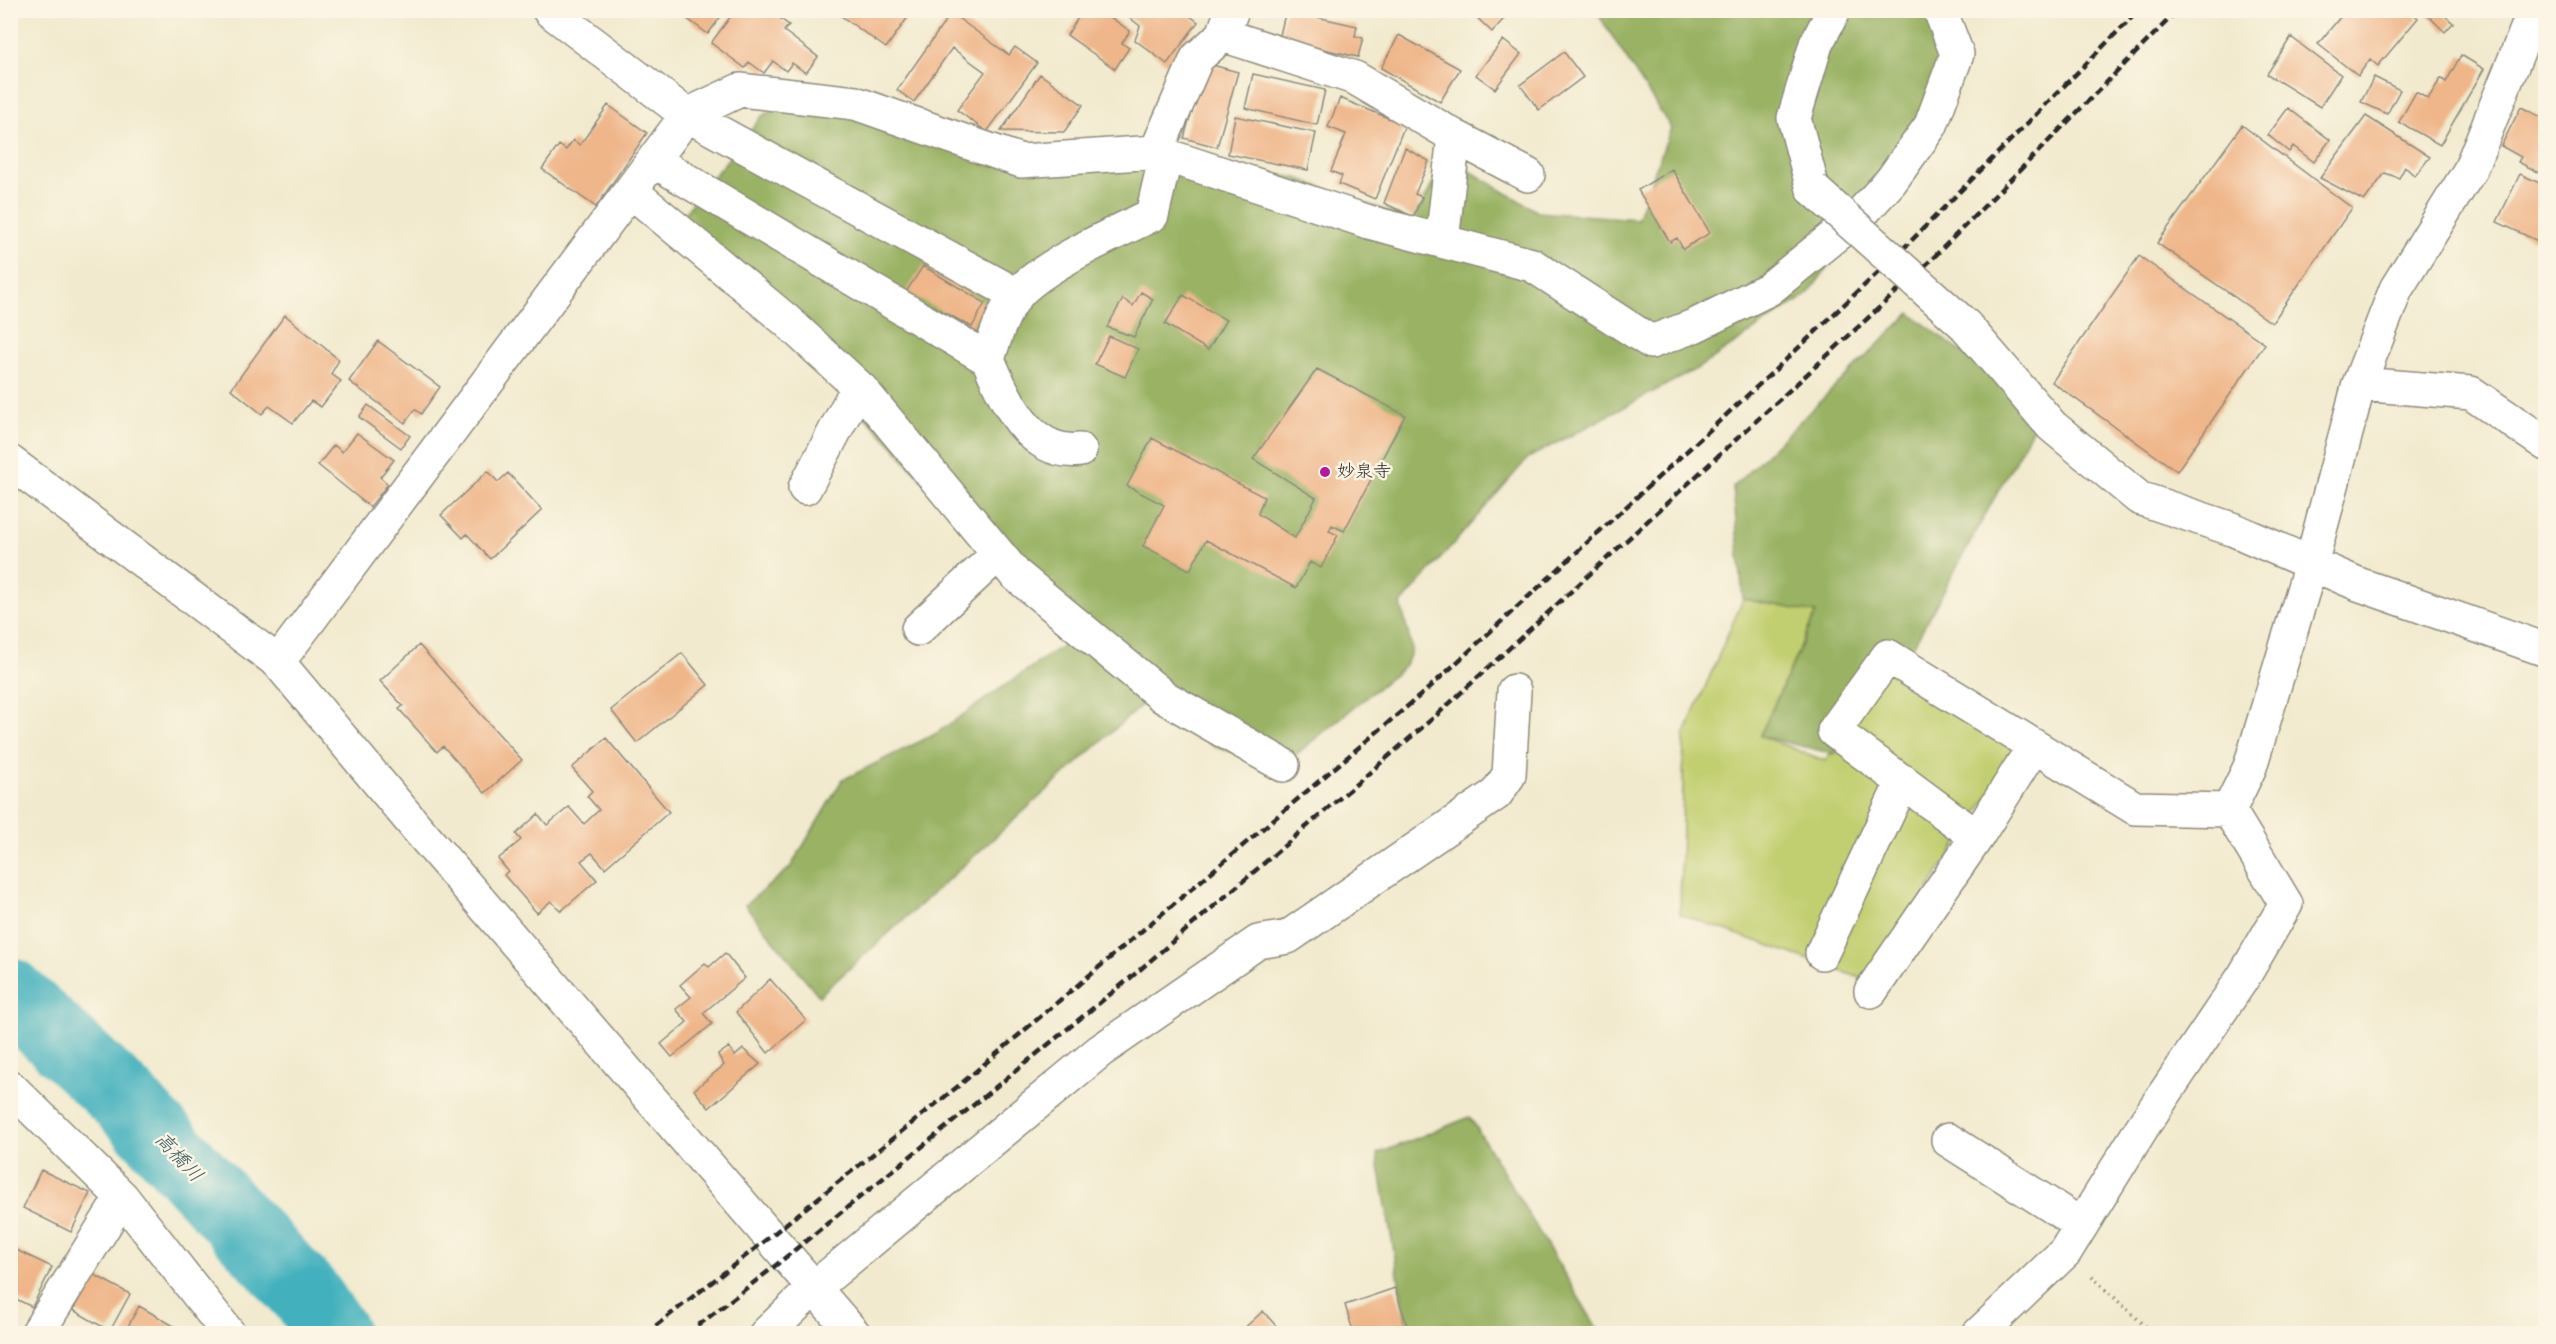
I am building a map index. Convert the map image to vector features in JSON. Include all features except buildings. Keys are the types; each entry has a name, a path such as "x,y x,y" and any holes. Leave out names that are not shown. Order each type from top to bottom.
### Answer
{"street":[{"path":"549,10 687,115 1017,295"},
{"path":"1834,10 1816,45 1794,118 1813,189 1965,325 2052,426 2139,498 2232,529 2358,584 2546,650"},
{"path":"278,662 687,115 740,90 855,103 1021,161 1161,154 1369,222 1532,265 1652,342 1694,326 1769,289 1858,217 1891,181 1931,125 1957,54 1940,10"},
{"path":"2229,810 2250,767 2311,564 2359,384 2396,289 2470,170 2530,21"},
{"path":"988,359 999,326 1017,295 1039,276 1070,257 1152,215 1161,154 1197,58 1227,23 1355,78 1454,136 1528,175"},
{"path":"1442,241 1454,136"},
{"path":"654,161 988,359 1000,388 1018,420 1045,443 1067,451 1080,450"},
{"path":"631,191 787,321 858,387 1015,574 1164,697 1283,765"},
{"path":"2359,384 2470,393 2546,444"},
{"path":"805,488 858,387"},
{"path":"10,462 278,662 421,833 854,1334"},
{"path":"918,629 998,554"},
{"path":"1977,837 1834,731 1888,656 2135,808 2229,810"},
{"path":"766,1334 814,1288 1100,1051 1258,942 1288,937 1496,794 1509,775 1514,691"},
{"path":"1871,991 1977,837 2034,746"},
{"path":"1822,953 1903,782"},
{"path":"1979,1334 2065,1252 2080,1224 2244,976 2286,904 2229,810"},
{"path":"10,1088 122,1197 229,1334"},
{"path":"1948,1140 2080,1224"},
{"path":"37,1334 122,1197"}],"path":[{"path":"2065,1252 2154,1334"}],"green space":[{"path":"1918,10 1946,25 1931,125 1808,294 1698,368 1528,458 1401,604 1412,649 1406,665 1283,765 1218,748 1147,700 819,996 745,905 790,868 842,780 935,734 1069,641 1005,574 890,443 805,356 669,233 762,116 825,85 1021,161 1133,154 1297,178 1413,221 1447,157 1538,212 1637,219 1671,128 1596,11"},
{"path":"1910,313 2041,413 1903,665 1876,673 1834,754 1760,736 1816,613 1743,599 1733,487"},
{"path":"1750,583 1816,612 1760,736 1826,761 1888,656 2024,740 1869,981 1680,914 1684,736"},
{"path":"1470,1117 1600,1333 1408,1333 1377,1154"}],"waterway":[{"name":"高橋川","path":"10,994 124,1100 307,1296 333,1334"}],"railway":[{"path":"645,1334 962,1083 1429,688 1775,370 1908,244 2139,10"},
{"path":"687,1334 770,1270 1129,979 1439,713 1931,260 2178,10"}],"place":[{"name":"妙泉寺","path":"1325,472"}]}
